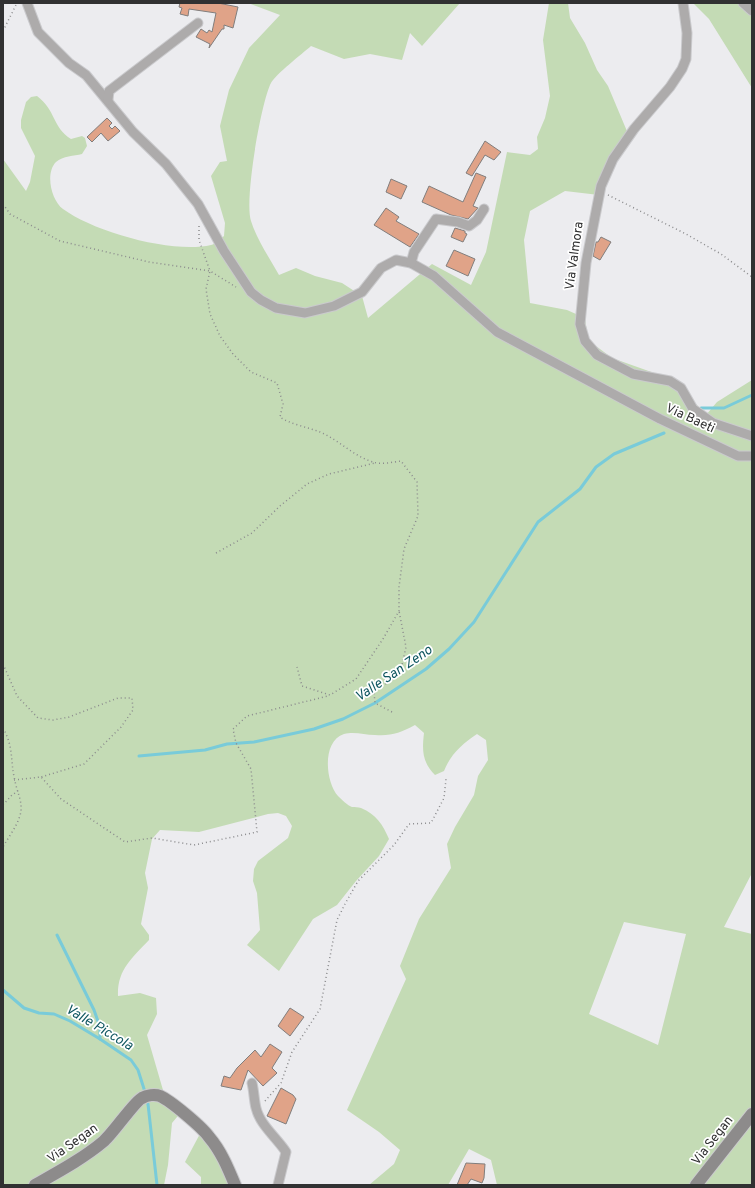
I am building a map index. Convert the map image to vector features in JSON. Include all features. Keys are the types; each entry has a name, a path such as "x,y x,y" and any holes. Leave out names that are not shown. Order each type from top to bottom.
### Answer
{"street":[{"path":"27,3 38,32 68,64 86,75 133,132 166,164 198,204 224,252 251,292 276,308 305,313 334,306 362,292 381,268 396,260 411,263 414,252 436,219 458,222 469,226 478,220 484,209"},
{"name":"Via Valmora","path":"683,3 687,33 686,59 682,69 670,87 634,129 613,158 600,191 586,263 580,324 585,341 597,355 633,374 670,381 681,388 693,409 713,423 752,436"},
{"path":"743,3 752,11"},
{"path":"108,100 109,91 198,23"},
{"name":"Via Baeti","path":"411,263 434,276 497,332 660,419 738,456 752,456"},
{"path":"252,1083 256,1109 264,1125 279,1140 286,1152 278,1185"},
{"name":"Via Segan","path":"35,1185 98,1145 118,1127 141,1098 149,1095 159,1096 170,1102 209,1136 227,1165 235,1185"},
{"name":"Via Segan","path":"696,1185 752,1114"}],"path":[{"path":"3,31 17,3"},
{"path":"600,191 686,234 721,254 752,277"},
{"path":"3,204 10,214 60,241 149,262 210,271 238,289 251,292"},
{"path":"199,226 199,240 210,271 206,289 210,314 220,336 246,368 251,372 277,383 283,404 280,417 284,421 302,425 322,433 350,452 375,463"},
{"path":"216,553 252,533 280,506 307,484 329,474 375,463 401,461 417,482 418,516 404,549 399,587 399,611 406,647 400,674 374,692 375,703 392,712"},
{"path":"40,777 61,799 125,842 152,838 194,845 257,832 251,769 236,743 233,729 247,716 330,695 356,679 383,639 399,611"},
{"path":"3,664 17,696 38,718 53,720 69,717 118,698 132,698 133,710 122,727 84,764 40,777 14,780"},
{"path":"297,667 302,686 330,695"},
{"path":"3,728 10,743 14,780 21,800 19,819 3,847"},
{"path":"256,1109 281,1084 292,1052 320,1009 337,920 344,904 358,881 394,845 409,824 431,823 444,798 446,779"},
{"path":"3,805 12,795 18,792"}],"green space":[{"path":"248,3 460,3 422,46 410,33 402,60 370,54 344,59 311,46 283,69 271,83 258,130 249,210 256,235 279,275 296,268 315,276 342,283 362,296 368,318 432,264 471,285 486,252 507,152 530,155 538,149 537,137 545,118 550,96 543,40 549,3 568,3 570,18 585,43 597,70 608,86 629,136 599,195 565,191 530,211 524,240 530,303 567,310 585,318 588,340 612,358 657,374 681,388 706,415 717,402 752,380 752,873 724,927 752,934 752,1185 497,1185 491,1160 469,1149 448,1185 369,1185 394,1164 400,1150 379,1132 347,1110 406,979 400,966 419,919 451,868 447,844 474,795 478,776 488,760 486,740 477,734 458,750 444,771 435,775 425,760 423,745 424,733 415,725 400,732 386,735 344,734 337,738 332,745 329,753 328,772 330,781 338,796 352,807 358,807 371,813 384,829 389,839 379,856 337,905 313,919 279,971 247,945 260,930 257,893 253,881 254,869 258,861 288,838 292,826 286,816 278,813 268,814 199,832 160,830 152,839 145,873 148,888 141,924 149,935 149,940 131,959 123,972 118,987 118,996 140,993 156,998 157,1014 147,1035 165,1097 182,1111 172,1123 168,1165 164,1185 3,1185 3,159 26,191 30,182 35,156 21,128 21,120 26,102 31,97 37,96 48,107 60,129 65,134 71,139 82,136 85,138 87,146 82,154 62,158 56,162 53,167 50,179 51,186 55,199 63,209 94,226 134,239 156,244 176,246 195,247 215,244 224,236 225,223 211,176 220,162 227,161 220,126 229,90 249,48 280,15","holes":["624,922 686,934 658,1045 589,1014"]},
{"path":"693,3 752,3 752,88 709,19"},
{"path":"202,1130 234,1185 201,1185 201,1177 185,1162"}],"building":[{"path":"180,3 218,3 238,7 233,28 224,25 224,29 222,29 209,48 210,44 196,37 201,29 207,33 209,30 212,32 216,13 189,9 188,16 180,14 182,8 179,7"},
{"path":"107,118 112,123 109,126 112,129 115,126 120,131 108,141 101,133 92,142 87,137"},
{"path":"485,141 501,152 494,160 485,155 472,176 466,173"},
{"path":"476,173 486,177 473,206 478,208 468,219 451,215 422,202 429,186 463,202"},
{"path":"391,179 407,186 401,199 386,192"},
{"path":"386,208 399,217 396,221 419,234 410,247 374,225"},
{"path":"455,228 465,231 467,234 463,242 451,237"},
{"path":"601,237 611,242 600,260 593,256 596,242 598,242"},
{"path":"454,250 475,259 468,276 446,266"},
{"path":"290,1008 304,1017 290,1036 278,1026"},
{"path":"270,1044 282,1052 272,1068 277,1073 263,1086 248,1070 241,1090 221,1086 224,1076 230,1078 237,1068 255,1050 261,1057"},
{"path":"281,1088 293,1095 296,1099 286,1124 267,1116"},
{"path":"466,1163 485,1164 482,1183 471,1179 467,1185 457,1185"}],"waterway":[{"name":"Valle San Zeno","path":"701,408 724,408 752,395"},
{"name":"Valle San Zeno","path":"139,756 205,750 227,744 254,742 314,729 343,719 375,703 426,669 449,649 474,622 538,522 580,489 596,467 614,454 664,433"},
{"path":"57,935 94,1010 100,1027 100,1039"},
{"name":"Valle Piccola","path":"3,990 24,1008 39,1013 54,1014 70,1021 131,1060 138,1070 145,1092"},
{"name":"Valle Piccola","path":"148,1104 157,1185"}]}
